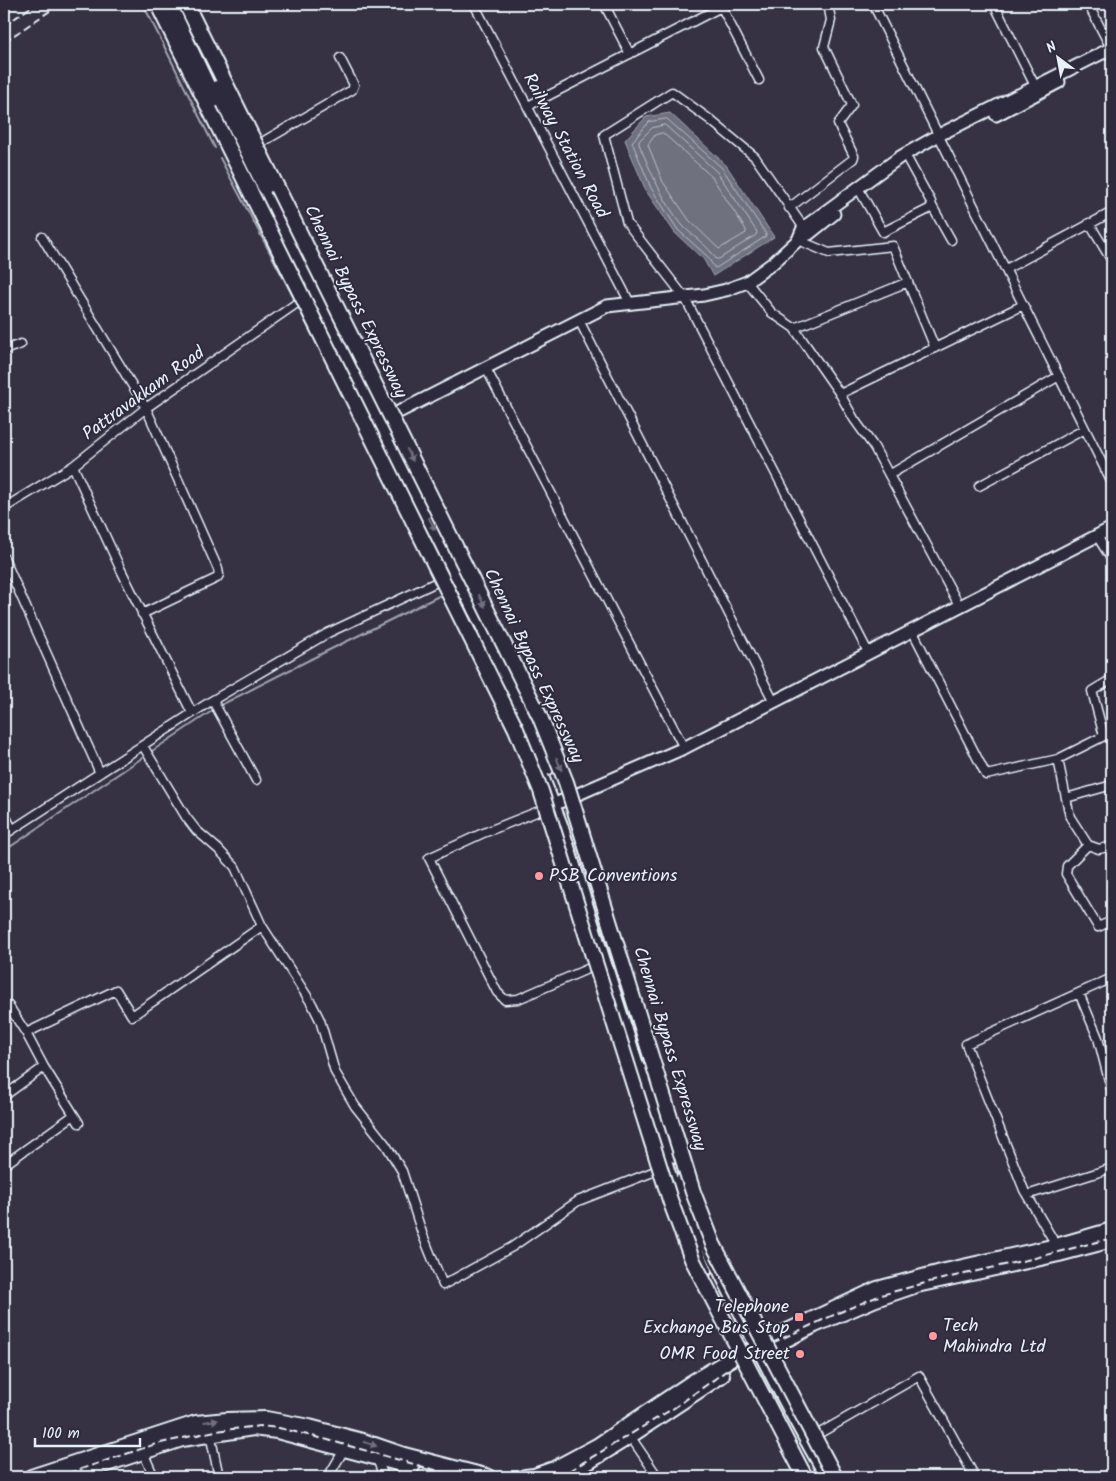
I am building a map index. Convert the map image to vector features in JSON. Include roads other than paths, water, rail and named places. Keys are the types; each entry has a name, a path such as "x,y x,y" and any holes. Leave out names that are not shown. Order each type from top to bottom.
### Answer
{"highway":[{"path":"177,4 317,291 357,388"},
{"name":"Chennai Bypass Expressway","path":"187,4 540,717 566,782 693,1192 704,1222 713,1244 835,1477"},
{"path":"162,6 357,388"},
{"path":"162,6 516,729 541,791 671,1203 692,1258 805,1477"},
{"path":"564,1477 630,1436 752,1352"},
{"path":"525,1477 554,1469 597,1446 691,1382 752,1352"},
{"path":"31,1477 196,1423 266,1419 309,1426 404,1455 489,1477"},
{"path":"67,1477 182,1439 253,1428 271,1430 345,1448 449,1477"}],"main road":[{"path":"181,4 158,16 297,304 341,386 357,388"},
{"path":"187,4 259,144 370,371 357,388"},
{"path":"377,427 607,306 686,298 726,290 747,282 773,263 803,235 886,166 1112,51"},
{"path":"803,235 941,138 1035,86 1112,51"},
{"path":"377,427 489,374 612,312 618,305"},
{"path":"357,388 377,427 444,579 538,739 667,1167 682,1215 701,1262 752,1352 827,1477"},
{"path":"557,804 684,748 913,632 1112,528"},
{"path":"557,804 692,1212 752,1352 812,1477"},
{"path":"996,1264 1112,1229"},
{"path":"752,1352 877,1288 1112,1240"}],"street":[{"name":"Railway Station Road","path":"474,4 630,303"},
{"path":"604,4 630,54"},
{"path":"789,208 853,159 854,156 838,124 852,105 824,48 831,20 828,4"},
{"path":"873,4 1112,484"},
{"path":"994,4 1035,86"},
{"path":"1088,4 1112,51"},
{"path":"528,106 723,5 759,80"},
{"path":"259,144 352,90 354,85 340,58"},
{"path":"869,654 686,298 627,223 604,135 672,92 709,119 755,157 789,208 803,235 829,254 893,246 935,348"},
{"path":"908,160 951,240"},
{"path":"861,193 883,232 932,206"},
{"path":"1006,269 1112,212"},
{"path":"1090,223 1112,261"},
{"path":"42,237 146,408 219,574 216,578 142,614"},
{"path":"747,282 772,313 794,328 840,394 854,419 874,447 960,607"},
{"path":"794,328 908,282"},
{"name":"Pattravakkam Road","path":"4,508 73,466 146,408 297,304"},
{"path":"840,394 1023,305"},
{"path":"582,326 774,702"},
{"path":"4,350 21,344"},
{"path":"489,374 684,748"},
{"path":"889,475 1058,376"},
{"path":"979,486 1085,429"},
{"path":"73,466 142,614 192,714"},
{"path":"1097,536 1112,560"},
{"path":"4,558 100,773"},
{"path":"4,835 100,773 146,752 192,714 328,633 444,579"},
{"path":"913,632 986,775 1058,759 1104,736 1092,691 1112,679"},
{"path":"213,701 256,780"},
{"path":"146,752 186,817 196,830 218,849 234,867 262,926 312,1004 320,1020 335,1072 356,1106 386,1145 398,1165 443,1285 512,1247 578,1201 667,1167"},
{"path":"1058,759 1070,817 1088,845 1099,849 1112,846"},
{"path":"1066,798 1112,785"},
{"path":"557,804 481,834 429,858 497,992 506,1000 518,999 604,962"},
{"path":"4,813 12,829"},
{"path":"1088,845 1067,866 1066,874 1098,927 1112,921"},
{"path":"26,1033 116,990 132,1016 262,926"},
{"path":"1056,1245 1027,1195 966,1044 1112,978"},
{"path":"1079,993 1098,1038 1112,1092"},
{"path":"4,1005 8,1006 26,1033 44,1067 79,1123"},
{"path":"4,1096 44,1067"},
{"path":"4,1165 74,1115"},
{"path":"1027,1195 1112,1168"},
{"path":"806,1441 919,1376 975,1477"},
{"path":"210,1434 219,1477"},
{"path":"630,1436 658,1477"},
{"path":"328,1477 345,1448"},
{"path":"143,1452 154,1477"},
{"path":"376,1456 384,1477"}],"water":[{"path":"670,113 726,165 774,237 713,276 704,260 675,233 646,191 625,140 646,117"}],"waterway":[{"path":"143,4 215,148"},
{"path":"220,158 295,300"},
{"path":"297,305 357,423"},
{"path":"219,706 443,594"},
{"path":"149,753 215,709"},
{"path":"4,851 145,756"}],"railway":[{"path":"4,26 35,4"},
{"path":"4,42 60,4"},
{"path":"559,1477 674,1408 733,1366 770,1344 838,1313 881,1295 1112,1238"},
{"path":"57,1477 156,1444 215,1431 260,1426 279,1428 328,1440 460,1477"}],"place":[{"name":"PSB Conventions","path":"539,876"},
{"name":"Telephone Exchange Bus Stop","path":"799,1317"},
{"name":"Tech Mahindra Ltd","path":"933,1336"},
{"name":"OMR Food Street","path":"800,1354"}]}
